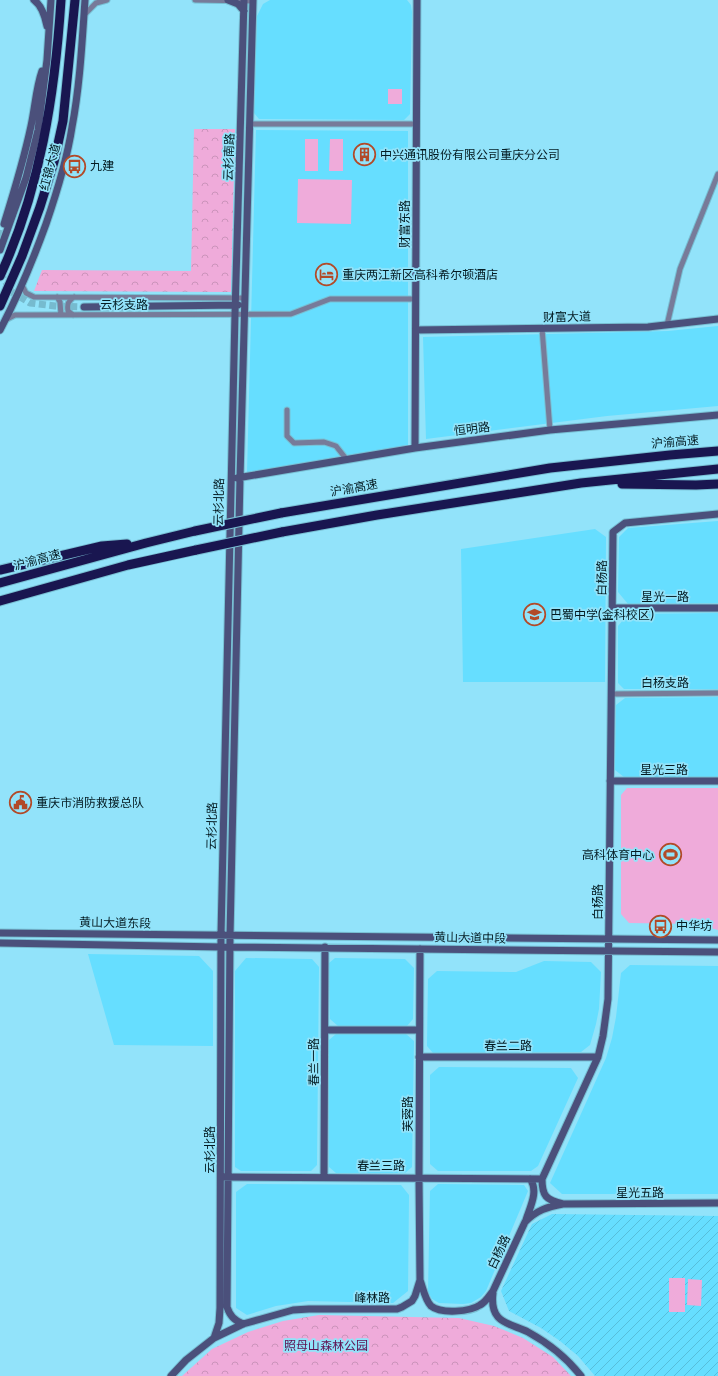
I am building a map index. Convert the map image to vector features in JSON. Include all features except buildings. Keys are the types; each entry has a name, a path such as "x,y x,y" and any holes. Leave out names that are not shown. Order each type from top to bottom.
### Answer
{"highway":[{"name":"红锦大道","path":"0,276 12,251 40,157 48,117 57,48 61,0"},
{"name":"红锦大道","path":"0,306 22,256 40,207 54,162 63,121 75,0"},
{"name":"沪渝高速","path":"0,583 146,543 281,513 550,468 718,451"},
{"path":"0,601 128,565 282,532 377,514 581,483 718,469"},
{"path":"581,483 718,484"},
{"path":"0,570 102,546 146,543"}],"main road":[{"path":"34,0 38,3 44,14 49,32"},
{"name":"红锦大道","path":"0,250 26,178 38,130 47,60 51,0"},
{"name":"红锦大道","path":"0,330 22,285 37,247 58,189 67,156 73,126 85,0"},
{"path":"228,0 238,4 244,11"},
{"name":"云杉南路","path":"234,314 244,0"},
{"name":"云杉南路","path":"245,314 253,0"},
{"name":"财富东路","path":"415,448 417,0"},
{"path":"4,224 21,171 32,125 40,79 47,60"},
{"path":"84,307 245,302"},
{"name":"云杉北路","path":"234,314 221,947 227,1307 235,1321 243,1324"},
{"name":"云杉北路","path":"214,1338 219,1323 220,1308 224,1176 245,314"},
{"name":"财富大道","path":"416,330 648,327 718,319"},
{"name":"恒明路","path":"231,479 415,448 550,430 718,415"},
{"name":"白杨路","path":"542,1179 598,1057 607,1014 609,951 613,532 625,523 718,514"},
{"name":"星光一路","path":"612,608 718,608"},
{"name":"星光三路","path":"610,781 718,781"},
{"name":"黄山大道东段","path":"0,933 230,936"},
{"name":"黄山大道中段","path":"230,936 718,940"},
{"name":"黄山大道东段","path":"0,943 221,947"},
{"name":"黄山大道中段","path":"221,947 718,952"},
{"name":"春兰一路","path":"324,1177 325,947"},
{"name":"芙蓉路","path":"420,949 418,1178 420,1280"},
{"path":"325,1030 419,1030"},
{"name":"春兰二路","path":"419,1057 598,1057"},
{"name":"春兰三路","path":"224,1176 542,1179"},
{"name":"白杨路","path":"493,1291 525,1222 534,1191 533,1183 530,1179"},
{"path":"542,1179 543,1191 547,1199 552,1202 563,1204"},
{"path":"525,1222 534,1214 563,1204"},
{"name":"星光五路","path":"563,1204 718,1204"},
{"path":"420,1280 431,1306 440,1310 456,1311 474,1308 484,1303 493,1291"},
{"name":"峰林路","path":"171,1376 186,1360 214,1338 243,1324 293,1310 397,1309 412,1301 420,1280"},
{"path":"493,1291 492,1303 496,1315 500,1319 528,1332 557,1351 581,1376"}],"street":[{"path":"84,15 96,3 107,0"},
{"path":"194,0 253,0"},
{"path":"250,124 416,124"},
{"path":"667,325 680,269 718,174"},
{"name":"云杉支路","path":"22,285 26,293 34,297 235,302"},
{"path":"56,297 60,302 61,315"},
{"path":"73,315 68,311 67,305 69,301 75,297"},
{"name":"云杉支路","path":"5,320 15,316 61,315 291,314 330,299 416,298"},
{"path":"542,328 550,430"},
{"path":"287,410 287,436 294,443 324,442 336,446 347,460"},
{"name":"白杨支路","path":"611,694 718,693"}],"shaded area":[{"path":"270,0 407,0 411,5 412,12 410,114 404,120 259,119 254,113 257,16 263,4"},
{"path":"256,130 408,131 408,445 247,473"},
{"path":"718,326 718,406 607,416 426,439 423,337 668,331"},
{"path":"718,521 718,603 628,604 618,592 619,537 628,528"},
{"name":"巴蜀中学(金科校区)","path":"595,529 606,537 605,682 463,682 461,549"},
{"path":"718,613 718,689 624,689 618,683 618,626 628,614"},
{"path":"718,697 718,777 624,777 615,770 616,705 625,698"},
{"path":"88,954 199,956 213,971 213,1046 114,1045"},
{"path":"246,958 312,959 319,967 317,1165 311,1171 241,1171 235,1167 235,971"},
{"path":"335,958 405,959 414,968 413,1019 407,1026 338,1026 330,1019 329,963"},
{"path":"544,961 591,962 601,972 599,1009 596,1024 590,1045 581,1052 433,1053 427,1046 428,979 437,971 516,972"},
{"path":"630,965 718,966 718,1194 562,1194 550,1183 606,1058 616,1017 621,973"},
{"path":"336,1034 406,1034 414,1041 412,1167 405,1173 336,1173 329,1167 329,1040"},
{"path":"439,1067 571,1068 578,1078 538,1166 531,1171 438,1171 430,1164 430,1075"},
{"path":"247,1184 401,1185 409,1195 408,1291 393,1303 308,1301 276,1306 247,1315 236,1308 236,1192"},
{"path":"438,1184 524,1185 528,1191 486,1291 481,1297 471,1303 439,1303 432,1299 428,1292 430,1191"},
{"path":"552,1214 718,1216 718,1376 595,1376 578,1356 560,1341 541,1328 509,1311 501,1291 532,1224"}],"green space":[{"path":"388,89 402,89 402,104 388,104"},
{"path":"194,129 235,129 231,292 34,291 42,270 191,271"},
{"path":"305,139 318,139 318,171 305,171"},
{"path":"330,139 343,139 343,171 329,171"},
{"path":"298,179 352,180 351,224 297,223"},
{"name":"高科体育中心","path":"627,788 718,788 718,930 695,924 629,923 621,914 621,795"},
{"path":"669,1278 685,1278 685,1312 669,1312"},
{"path":"688,1279 702,1280 701,1306 687,1305"},
{"name":"照母山森林公园","path":"319,1315 459,1318 494,1326 523,1338 553,1357 571,1376 182,1376 212,1349 248,1332 283,1321"}],"tunnel":[{"path":"0,237 4,224"},
{"path":"0,273 12,292 30,303 84,307"}],"place":[{"name":"中兴通讯股份有限公司重庆分公司","path":"365,155"},
{"name":"九建","path":"75,166"},
{"name":"重庆两江新区高科希尔顿酒店","path":"326,275"},
{"name":"巴蜀中学(金科校区)","path":"534,615"},
{"name":"重庆市消防救援总队","path":"20,803"},
{"name":"高科体育中心","path":"670,855"},
{"name":"中华坊","path":"660,926"}]}
